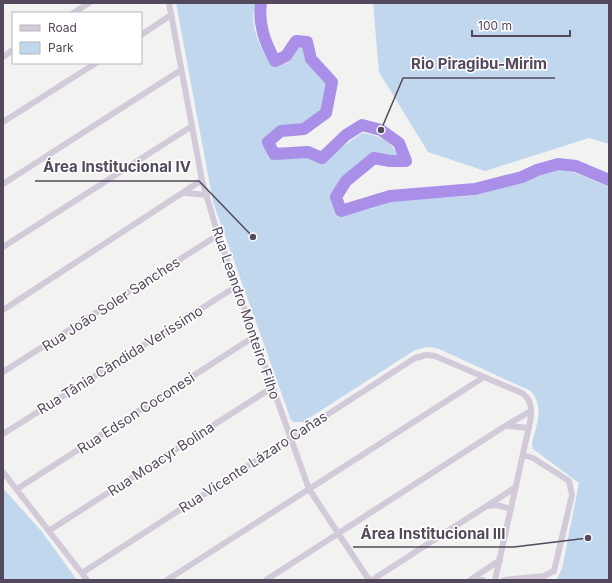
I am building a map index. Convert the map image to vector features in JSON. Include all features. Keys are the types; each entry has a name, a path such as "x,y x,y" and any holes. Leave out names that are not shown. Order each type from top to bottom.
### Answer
{"street":[{"path":"74,12 89,3"},
{"name":"Rua Leandro Monteiro Filho","path":"169,3 202,180 218,235 309,489 370,580"},
{"path":"142,34 171,15"},
{"path":"3,56 12,51"},
{"path":"3,122 94,64"},
{"path":"3,184 181,70"},
{"path":"3,247 192,126"},
{"path":"3,310 185,193 202,180"},
{"path":"185,193 207,195"},
{"name":"Rua João Soler Sanches","path":"3,372 218,235"},
{"name":"Rua Tânia Cândida Veríssimo","path":"3,434 237,286"},
{"name":"Rua Edson Coconesi","path":"17,489 255,336"},
{"name":"Rua Vicente Lázaro Cañas","path":"82,573 415,358 426,355 435,356 484,377"},
{"path":"168,580 484,377 522,393 530,402 532,411 495,580"},
{"name":"Rua Moacyr Bolina","path":"50,530 273,387"},
{"path":"266,580 505,426 532,411"},
{"path":"505,426 511,425 529,428"},
{"path":"504,580 544,576 554,571 572,495 568,481 533,458 523,455"},
{"path":"3,472 50,530 87,580"},
{"path":"370,580 516,487"},
{"path":"485,507 496,505 511,509"},
{"path":"472,580 500,560"},
{"path":"472,580 483,580"}],"green space":[{"path":"176,3 256,3 253,18 254,27 259,43 271,65 288,63 296,48 302,47 306,61 327,82 321,109 304,125 278,127 264,139 268,158 308,157 320,163 362,133 380,137 396,151 399,157 375,152 342,177 331,199 338,217 373,208 390,201 471,196 525,182 541,173 559,169 576,173 609,187 609,580 556,580 562,569 579,483 533,449 532,444 539,410 538,404 531,391 439,349 433,347 424,348 415,350 303,422 294,422 291,420 213,202"},
{"path":"373,3 609,3 609,144 589,138 485,171 428,152 379,72"},
{"path":"3,488 42,532 77,580 3,580"}],"waterway":[{"path":"261,3 261,26 268,47 275,61 286,56 296,41 307,42 311,59 332,82 326,113 304,129 281,131 268,142 274,154 308,152 322,158 346,135 362,125 381,130 399,143 406,161 390,161 374,158 346,181 336,197 341,211 390,196 475,189 522,177 537,170 558,164 576,166 609,180"}],"place":[{"name":"Rio Piragibu-Mirim","path":"381,130"},
{"name":"Área Institucional IV","path":"253,237"},
{"name":"Área Institucional III","path":"588,538"}]}
